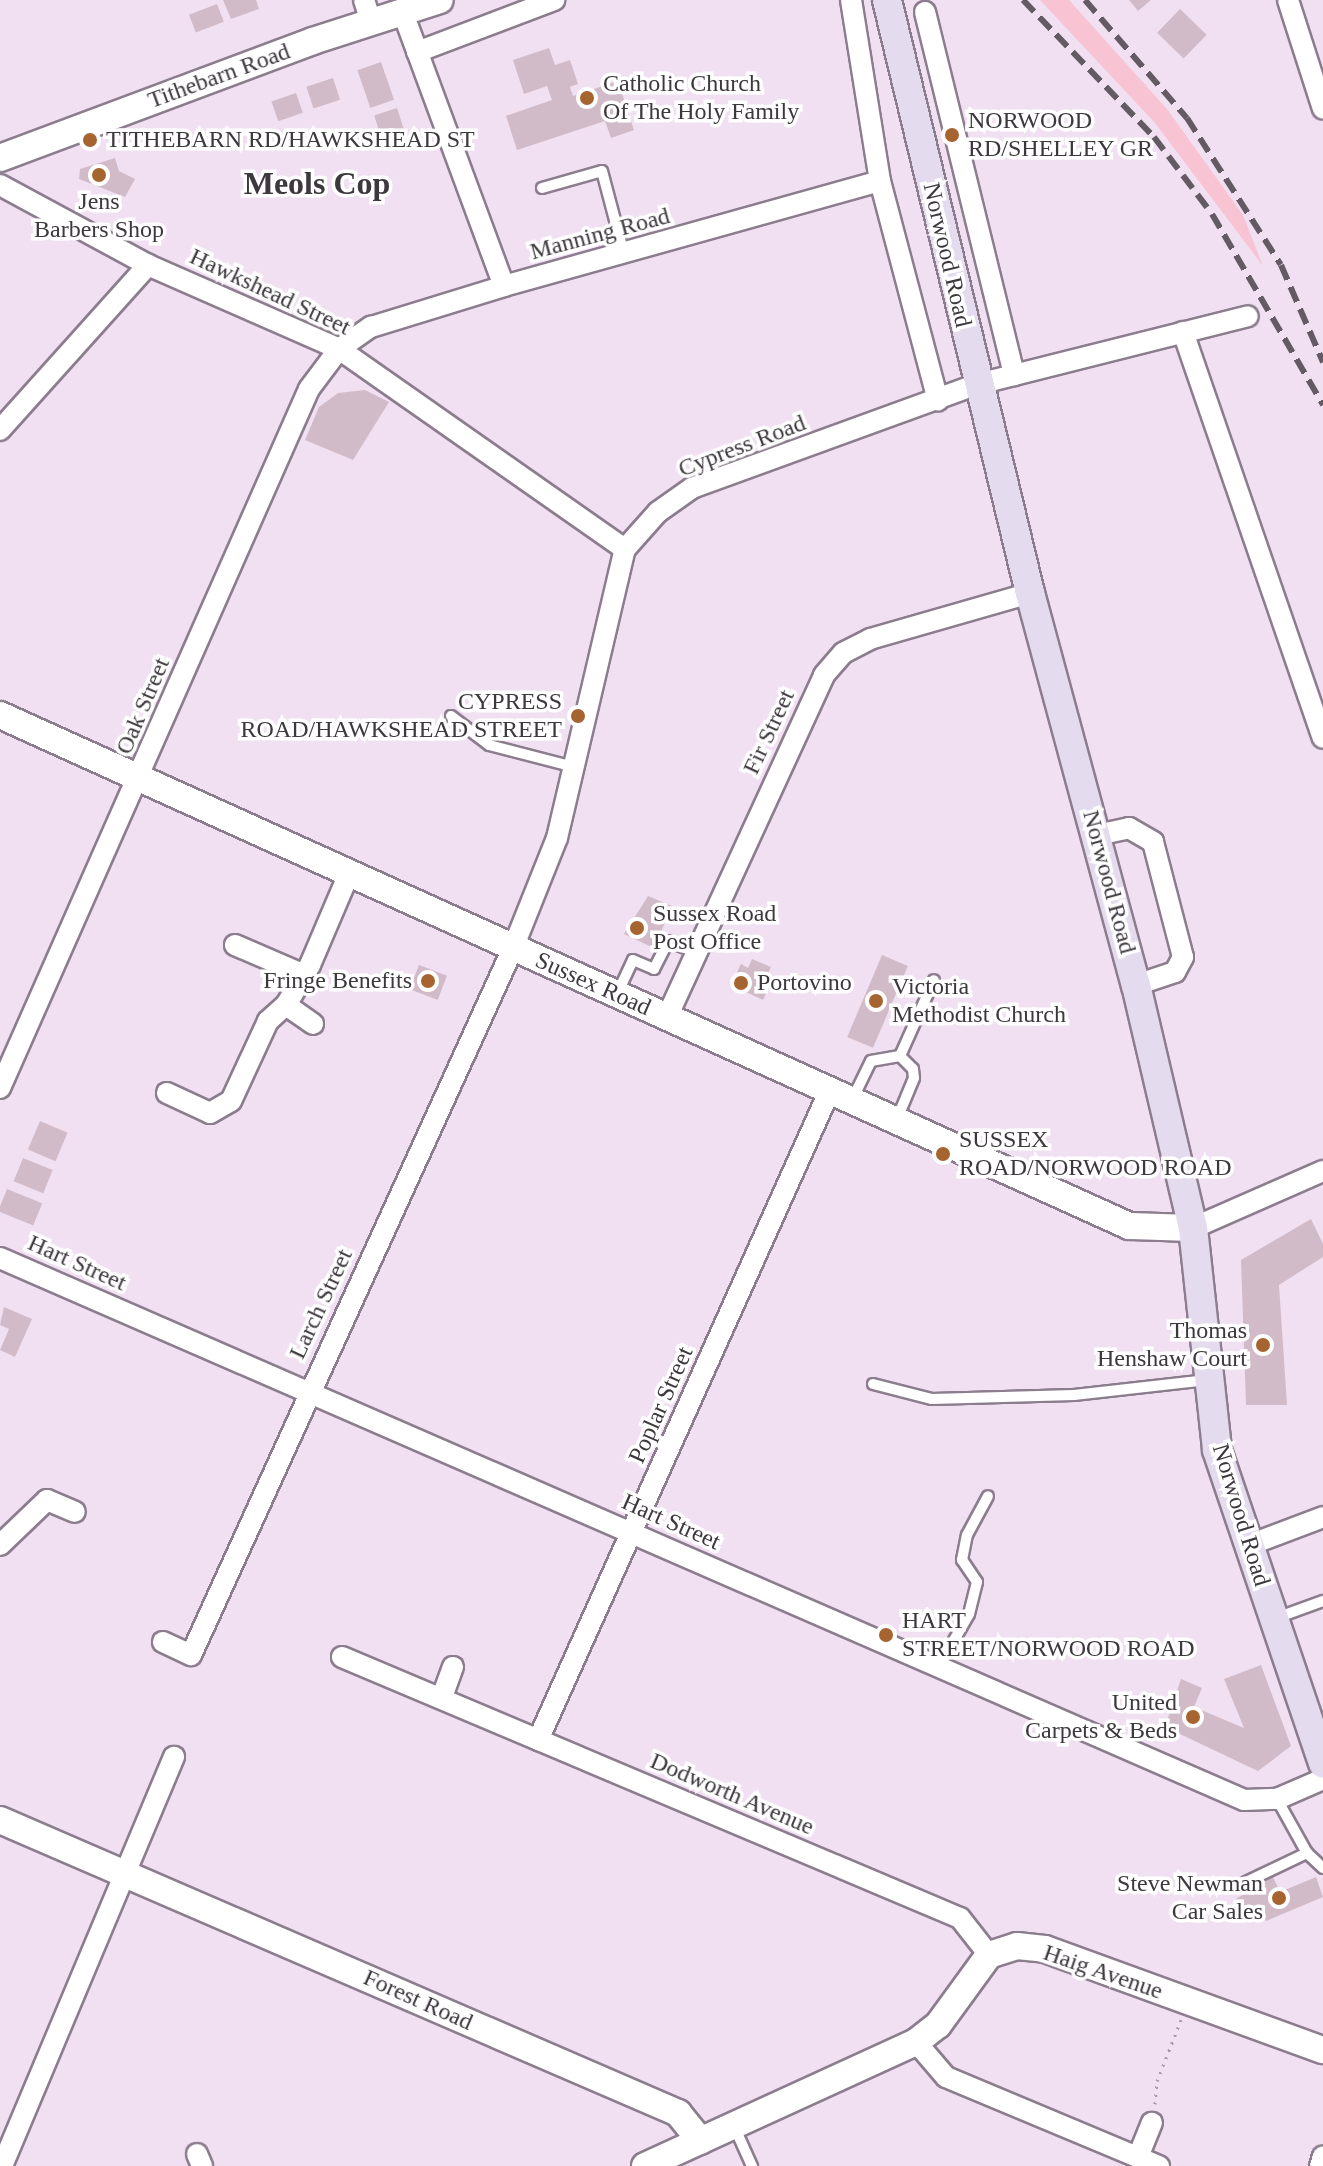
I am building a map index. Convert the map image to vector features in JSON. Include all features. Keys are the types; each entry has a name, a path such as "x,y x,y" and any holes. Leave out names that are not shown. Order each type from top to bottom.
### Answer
{"main road":[{"name":"Norwood Road","path":"887,0 1030,593 1136,985 1193,1228 1217,1450 1323,1764"}],"street":[{"name":"Tithebarn Road","path":"1,157 367,11 403,13 440,0"},
{"path":"417,52 554,0"},
{"path":"851,0 880,181 938,400"},
{"path":"1288,0 1323,109"},
{"path":"925,12 1014,375"},
{"path":"403,13 504,286"},
{"name":"Manning Road","path":"339,349 371,327 504,286 624,256 880,181"},
{"name":"Hawkshead Street","path":"0,185 148,265 339,349 625,549"},
{"path":"0,430 148,265"},
{"name":"Cypress Road","path":"513,948 557,838 593,702 609,602 625,549 658,512 692,488 978,384 1248,316"},
{"path":"1183,332 1323,738"},
{"name":"Oak Street","path":"0,1088 140,779 309,389 339,349"},
{"name":"Fir Street","path":"667,1017 824,675 843,653 870,639 1030,593"},
{"name":"Sussex Road","path":"0,715 1129,1226 1193,1228"},
{"path":"1097,835 1129,828 1153,842 1183,957 1175,972 1136,985"},
{"path":"167,1093 210,1113 231,1101 268,1021 286,1005 300,973 310,965 350,871"},
{"path":"235,945 300,973"},
{"name":"Larch Street","path":"163,1642 191,1655 513,948"},
{"path":"286,1005 313,1024"},
{"name":"Poplar Street","path":"538,1740 632,1533 841,1095"},
{"path":"1193,1228 1323,1171"},
{"name":"Hart Street","path":"0,1258 1244,1800 1277,1799 1323,1779"},
{"path":"0,1545 47,1500 75,1512"},
{"path":"1249,1545 1323,1517"},
{"name":"Dodworth Avenue","path":"342,1657 960,1918 989,1955"},
{"path":"442,1697 453,1667"},
{"path":"2,2166 174,1757"},
{"name":"Forest Road","path":"0,1820 678,2113 691,2149"},
{"name":"Haig Avenue","path":"989,1955 1017,1946 1045,1949 1323,2050"},
{"path":"645,2166 691,2149 916,2042 938,2025 989,1955"},
{"path":"916,2042 946,2077 1159,2166"},
{"path":"1138,2157 1152,2123"},
{"path":"1320,2166 1323,2156"}],"lane":[{"path":"542,188 602,171 624,256"},
{"path":"451,716 489,745 576,768"},
{"path":"617,994 633,960 654,969 668,941 697,953"},
{"path":"900,1056 934,980"},
{"path":"841,1095 871,1061 900,1056"},
{"path":"896,1120 914,1078 913,1069 900,1056"},
{"path":"873,1384 932,1399 1074,1395 1209,1380"},
{"path":"938,1668 969,1614 977,1582 962,1560 967,1535 988,1496"},
{"path":"1274,1619 1323,1601"},
{"path":"1277,1799 1307,1853 1323,1868"},
{"path":"1246,1882 1307,1853"},
{"path":"734,2126 752,2166"}],"path":[{"path":"1152,2123 1157,2081 1189,2002"}],"shaded area":[{"path":"1040,0 1069,0 1167,109 1243,215 1263,266 1155,123"}],"building":[{"path":"223,0 256,0 259,9 231,19"},
{"path":"1129,0 1151,0 1138,11"},
{"path":"217,4 224,22 196,32 189,15"},
{"path":"1180,9 1207,35 1184,58 1157,33"},
{"name":"Catholic Church Of The Holy Family","path":"549,48 555,65 570,60 578,84 570,87 573,96 618,81 634,130 611,138 605,121 517,150 506,116 552,100 547,86 524,94 513,60"},
{"path":"381,62 394,100 370,108 357,70"},
{"path":"333,78 340,100 313,109 306,87"},
{"path":"296,93 303,113 278,121 271,101"},
{"path":"397,108 406,135 383,142 374,115"},
{"path":"115,158 119,171 135,179 125,197 79,179 80,169"},
{"path":"365,390 389,402 353,460 305,440 319,407 338,393"},
{"path":"648,896 672,906 654,948 624,934"},
{"name":"Victoria Methodist Church","path":"882,955 908,966 873,1048 847,1037"},
{"path":"752,959 771,967 767,976 773,979 763,1000 731,985 741,964 748,968"},
{"path":"419,965 447,976 438,1000 410,989"},
{"path":"40,1121 68,1133 56,1161 28,1150"},
{"path":"23,1158 53,1170 43,1193 14,1181"},
{"path":"7,1189 42,1203 33,1225 0,1212"},
{"name":"Thomas Henshaw Court","path":"1311,1219 1323,1244 1323,1257 1279,1285 1287,1405 1246,1405 1241,1260"},
{"path":"4,1307 32,1319 15,1357 0,1350 9,1329 0,1325"},
{"name":"United Carpets & Beds","path":"1261,1665 1291,1746 1258,1771 1165,1727 1181,1679 1202,1688 1194,1707 1244,1728 1224,1679"},
{"name":"Steve Newman Car Sales","path":"1273,1877 1280,1892 1316,1877 1323,1897 1266,1921 1260,1908 1241,1916 1234,1900"}],"railway":[{"path":"1023,0 1154,137 1212,214 1323,405"},
{"path":"1085,0 1187,118 1281,265 1323,362"}],"place":[{"name":"Catholic Church Of The Holy Family","path":"587,98"},
{"name":"NORWOOD RD/SHELLEY GR","path":"952,135"},
{"name":"TITHEBARN RD/HAWKSHEAD ST","path":"90,140"},
{"name":"Jens Barbers Shop","path":"99,175"},
{"name":"CYPRESS ROAD/HAWKSHEAD STREET","path":"578,716"},
{"name":"Sussex Road Post Office","path":"637,928"},
{"name":"Fringe Benefits","path":"428,981"},
{"name":"Portovino","path":"741,983"},
{"name":"Victoria Methodist Church","path":"876,1001"},
{"name":"SUSSEX ROAD/NORWOOD ROAD","path":"943,1154"},
{"name":"Thomas Henshaw Court","path":"1263,1345"},
{"name":"HART STREET/NORWOOD ROAD","path":"886,1635"},
{"name":"United Carpets & Beds","path":"1193,1717"},
{"name":"Steve Newman Car Sales","path":"1279,1898"}],"district":[{"name":"Meols Cop","path":"317,183"}]}
